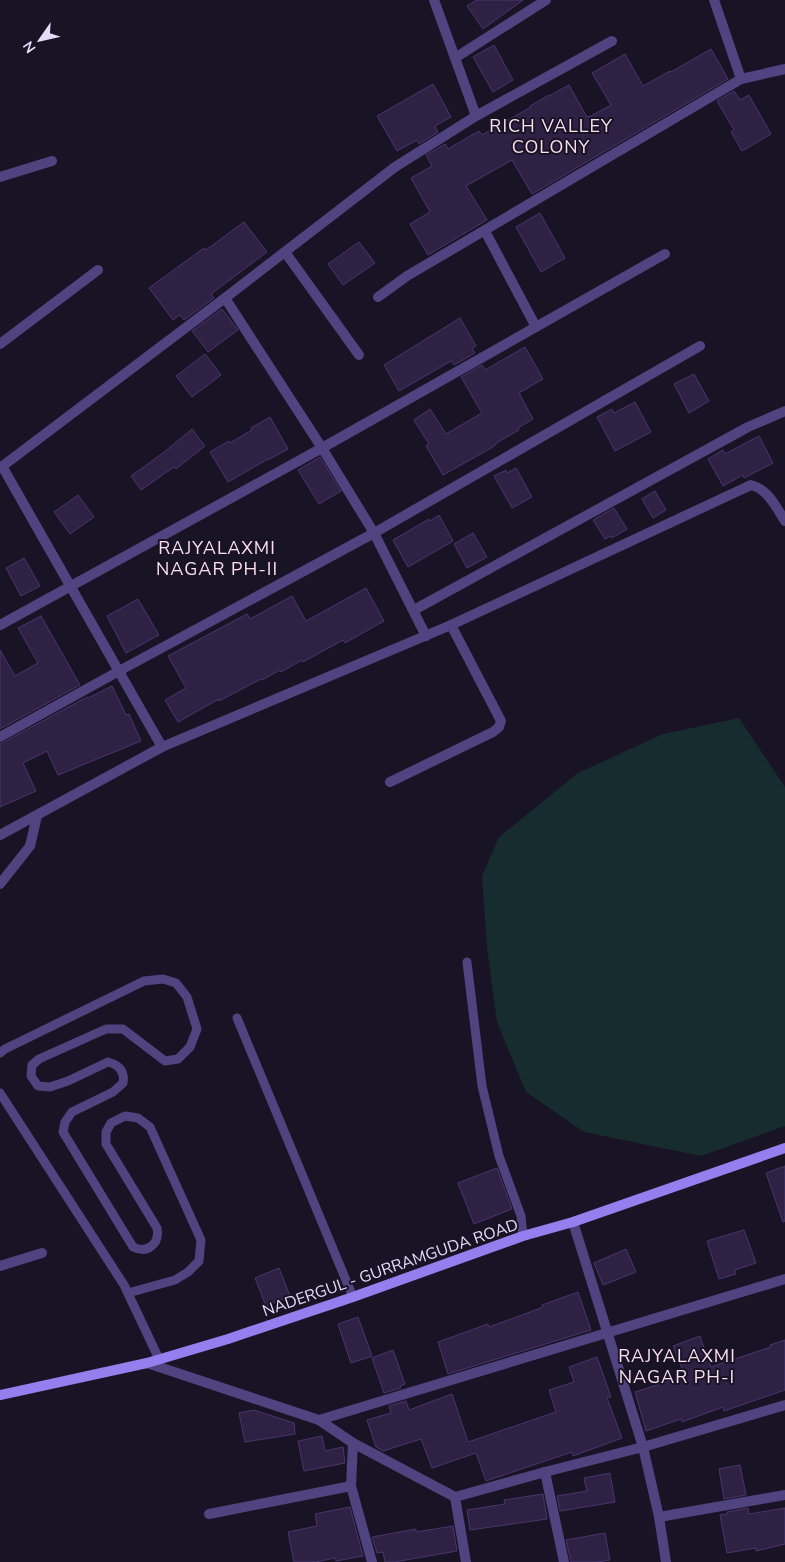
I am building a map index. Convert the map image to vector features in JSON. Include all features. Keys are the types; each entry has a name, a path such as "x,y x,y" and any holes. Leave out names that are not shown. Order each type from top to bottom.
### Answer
{"main road":[{"name":"NADERGUL - GURRAMGUDA ROAD","path":"0,1395 160,1360 228,1339 354,1297 523,1236 573,1222 785,1148"}],"street":[{"path":"455,58 546,0"},
{"path":"714,0 741,79"},
{"path":"437,1 476,116"},
{"path":"162,747 71,585 1,467 395,167 476,116 612,41"},
{"path":"378,297 407,276 741,79 785,69"},
{"path":"0,177 52,161"},
{"path":"485,231 536,327"},
{"path":"285,252 359,355"},
{"path":"0,625 322,448 665,254"},
{"path":"0,342 98,270"},
{"path":"225,298 322,448 374,533 426,636"},
{"path":"0,737 374,533 700,346"},
{"path":"414,610 748,427 785,411"},
{"path":"0,835 162,747 452,625 751,485 761,488 785,521"},
{"path":"390,782 493,732 501,721 452,625"},
{"path":"0,884 30,846 37,816"},
{"path":"573,1222 643,1447 659,1517 666,1562"},
{"path":"0,1266 42,1253"},
{"path":"319,1420 785,1279"},
{"path":"147,1363 319,1420 353,1443 455,1498 545,1472 643,1447 785,1405"},
{"path":"353,1443 351,1486 372,1562"},
{"path":"545,1472 564,1562"},
{"path":"209,1514 351,1486"},
{"path":"659,1517 785,1495"},
{"path":"455,1498 466,1562"}],"lane":[{"path":"467,962 482,1086 500,1156 521,1216 523,1236"},
{"path":"0,1054 5,1048 144,981 163,979 176,983 187,997 197,1029 190,1047 178,1059 165,1061 123,1029 106,1029 39,1059 32,1065 31,1076 38,1086 50,1087 68,1081 108,1062 120,1068 124,1076 123,1083 113,1092 72,1112 65,1122 63,1132 133,1247 144,1250 155,1243 158,1235 157,1228 106,1144 106,1132 111,1124 125,1116 138,1118 150,1127 202,1240 199,1260 188,1272 175,1280 128,1293"},
{"path":"237,1018 354,1297"},
{"path":"0,1093 128,1293 160,1360"}],"green space":[{"path":"739,718 785,787 785,1126 701,1156 584,1132 526,1092 497,1022 487,947 482,876 499,837 578,773 663,734"}],"building":[{"path":"476,0 523,0 483,29 467,6"},
{"path":"494,45 513,80 493,92 473,57"},
{"path":"711,49 728,79 532,194 512,160 466,186 487,220 428,255 410,224 430,212 411,178 432,166 426,155 445,144 448,149 479,131 482,135 569,85 587,117 589,117 611,105 592,73 625,54 643,86"},
{"path":"433,84 451,117 435,126 438,132 419,144 417,140 397,151 377,116"},
{"path":"734,91 740,100 749,95 771,134 742,151 731,132 734,130 717,101"},
{"path":"540,213 565,258 541,272 516,227"},
{"path":"244,222 267,252 211,294 214,298 184,320 180,315 173,320 149,288"},
{"path":"359,242 375,263 343,285 328,264"},
{"path":"222,309 238,330 208,352 192,331"},
{"path":"460,318 476,346 472,348 475,353 454,365 451,361 399,391 384,365"},
{"path":"525,347 543,379 519,393 533,419 493,447 443,475 426,446 429,444 414,420 430,409 446,434 482,413 461,377 482,365 485,370"},
{"path":"205,354 221,375 192,397 176,376"},
{"path":"694,374 709,401 689,413 674,384"},
{"path":"635,402 651,432 615,451 597,417 612,409 614,413"},
{"path":"270,417 288,449 228,482 210,452 229,441 230,443"},
{"path":"192,429 205,446 176,469 174,467 141,490 131,476"},
{"path":"759,436 773,463 744,478 743,475 723,486 708,459 723,450 725,454"},
{"path":"320,457 341,491 319,504 298,470"},
{"path":"516,468 532,497 512,508 494,476 506,470 507,473"},
{"path":"655,491 666,510 653,518 642,499"},
{"path":"78,495 94,517 70,534 54,512"},
{"path":"614,508 627,529 612,538 611,536 605,539 593,520"},
{"path":"439,515 453,541 408,567 393,540"},
{"path":"473,533 487,557 467,568 454,544"},
{"path":"24,558 40,586 21,596 6,568"},
{"path":"366,588 384,621 345,643 343,640 303,662 302,660 219,701 219,699 178,722 165,700 186,688 168,656 247,614 250,619 292,596 306,621"},
{"path":"138,599 159,635 126,653 107,616"},
{"path":"41,616 80,685 0,729 0,650 15,676 38,663 18,628"},
{"path":"112,686 126,715 129,714 141,741 58,775 47,751 23,763 36,791 0,807 0,744 87,697"},
{"path":"785,1166 785,1221 783,1222 766,1173"},
{"path":"497,1168 512,1209 474,1224 458,1183"},
{"path":"744,1230 756,1263 735,1270 736,1274 719,1279 707,1241"},
{"path":"626,1249 636,1272 603,1285 594,1263"},
{"path":"279,1268 290,1296 266,1306 255,1278"},
{"path":"578,1292 591,1330 448,1374 438,1342 488,1324 489,1327"},
{"path":"358,1317 372,1356 351,1363 338,1324"},
{"path":"700,1336 711,1367 771,1347 770,1345 785,1340 785,1390 724,1411 723,1407 682,1422 681,1419 646,1431 635,1392 685,1376 673,1346"},
{"path":"393,1350 405,1384 400,1386 401,1388 384,1393 372,1358"},
{"path":"597,1357 611,1397 607,1398 622,1438 573,1456 572,1452 486,1481 476,1453 432,1468 421,1439 383,1451 376,1447 367,1420 391,1413 389,1406 406,1401 409,1410 452,1394 468,1442 556,1412 549,1390 574,1382 569,1367"},
{"path":"254,1410 294,1423 295,1434 245,1442 239,1413"},
{"path":"322,1436 325,1451 343,1447 345,1463 304,1471 298,1441"},
{"path":"740,1465 746,1495 724,1499 719,1469"},
{"path":"610,1473 615,1502 560,1511 557,1496 587,1491 584,1478"},
{"path":"543,1494 547,1519 470,1530 467,1510 505,1504 504,1500"},
{"path":"350,1507 363,1556 336,1561 335,1558 316,1562 294,1562 288,1532 317,1526 315,1514"},
{"path":"748,1508 749,1514 785,1508 785,1544 756,1551 756,1548 727,1553 720,1515"},
{"path":"453,1526 457,1551 394,1562 385,1562 383,1552 377,1553 372,1537 416,1529 416,1532"},
{"path":"605,1533 610,1560 571,1562 566,1540"}],"district":[{"name":"RICH VALLEY COLONY","path":"551,136"},
{"name":"RAJYALAXMI NAGAR PH-II","path":"217,558"},
{"name":"RAJYALAXMI NAGAR PH-I","path":"677,1366"}]}
